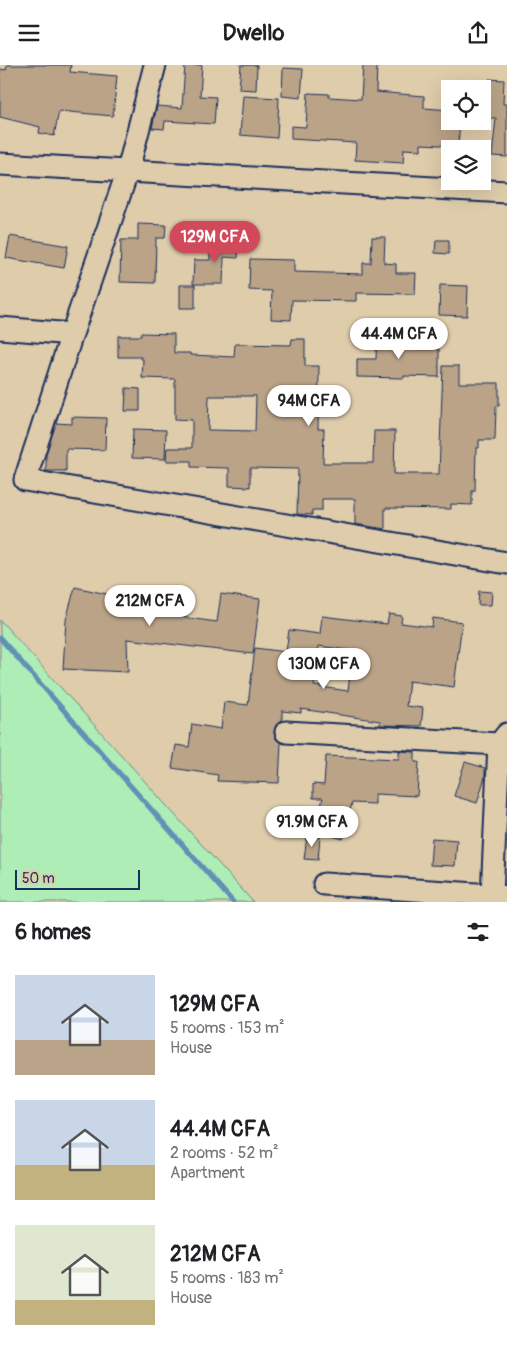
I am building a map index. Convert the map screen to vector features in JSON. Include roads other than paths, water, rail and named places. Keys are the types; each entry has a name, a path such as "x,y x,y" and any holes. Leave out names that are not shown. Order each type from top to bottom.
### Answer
{"street":[{"path":"155,65 128,170 24,480 507,563"},
{"path":"0,164 507,192"},
{"path":"0,328 72,334"},
{"path":"286,731 503,739 500,896 324,884"}],"waterway":[{"path":"0,638 233,902"}]}
